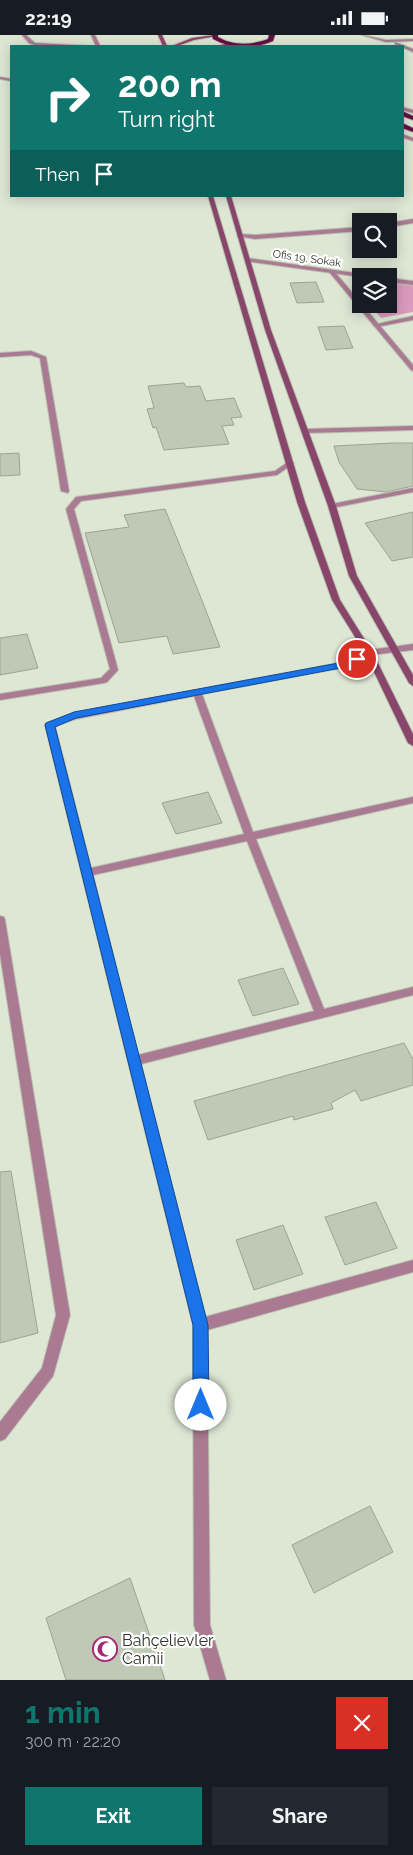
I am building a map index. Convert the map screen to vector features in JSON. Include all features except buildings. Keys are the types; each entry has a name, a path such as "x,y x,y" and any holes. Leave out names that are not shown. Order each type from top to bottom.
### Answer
{"highway":[{"path":"215,35 218,40 233,45 260,44 274,39"}],"main road":[{"path":"177,45 193,39 215,35"},
{"path":"210,197 301,502 336,600 368,653 413,743"},
{"path":"228,197 268,330 332,506 353,576 413,683"}],"street":[{"path":"24,35 34,44 61,45"},
{"path":"364,35 393,42 413,40"},
{"path":"393,42 400,45"},
{"path":"397,224 413,221"},
{"path":"240,236 254,237 352,230"},
{"name":"Ofis 19. Sokak","path":"247,260 352,275"},
{"path":"332,272 413,369"},
{"path":"397,281 413,283"},
{"path":"376,325 413,318"},
{"path":"0,355 31,353 43,357 70,509 114,670 104,679 0,697"},
{"path":"305,431 413,428"},
{"path":"66,491 79,499 277,473 290,463"},
{"path":"332,506 413,490"},
{"path":"70,509 79,499"},
{"path":"218,1680 202,1625 200,1325 50,725 74,715 346,664 368,653 413,647"},
{"path":"197,693 250,837 320,1013"},
{"path":"87,873 413,800"},
{"path":"0,919 63,1315 48,1371 0,1434"},
{"path":"133,1061 413,991"},
{"path":"200,1325 413,1266"}],"shaded area":[{"path":"397,282 413,285 413,312 381,318 377,313 397,313"}],"place":[{"name":"Bahçelievler Camii","path":"105,1649"}],"route":[{"path":"201,1405 200,1325 50,725 74,715 346,664 357,659"}]}
